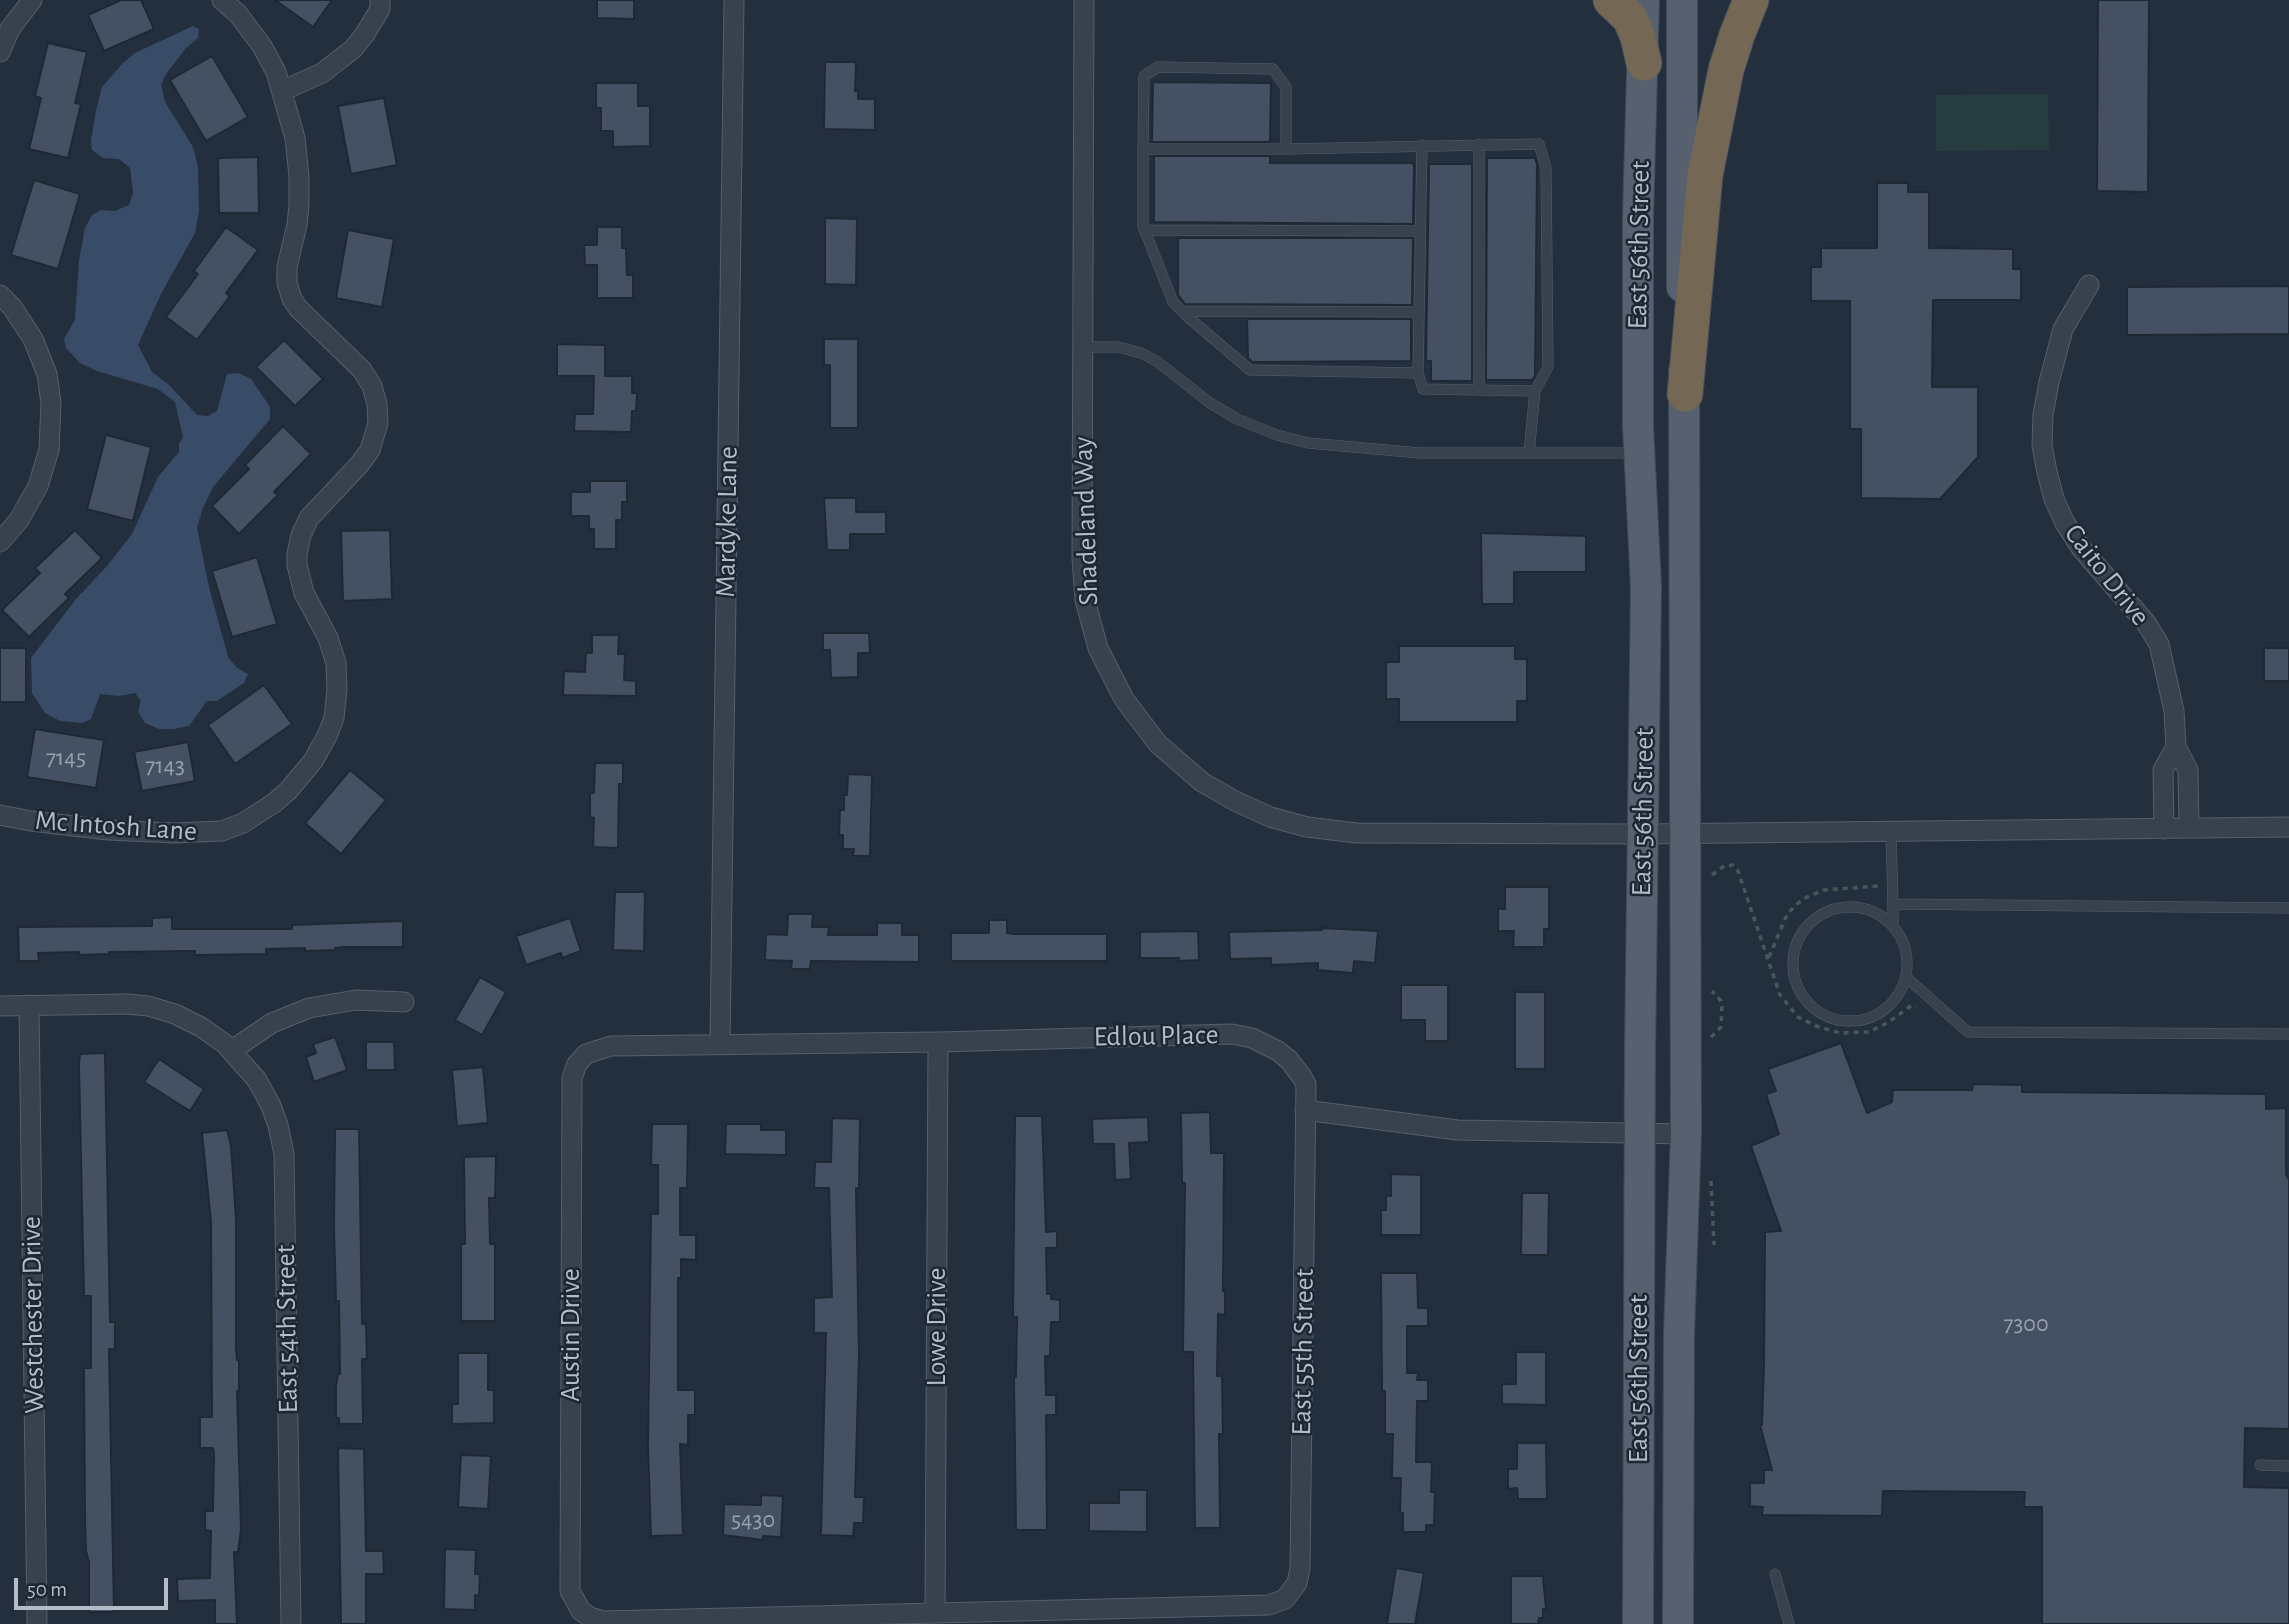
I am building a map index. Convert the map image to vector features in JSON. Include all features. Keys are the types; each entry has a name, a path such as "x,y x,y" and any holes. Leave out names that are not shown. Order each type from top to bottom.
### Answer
{"highway":[{"path":"1611,0 1630,18 1639,37 1644,63"},
{"path":"1685,394 1705,175 1726,70 1751,0"}],"main road":[{"name":"East 56th Street","path":"1644,0 1638,218 1639,453 1646,587 1686,1134 1679,1334 1678,1624"},
{"name":"East 56th Street","path":"1638,1624 1640,1133 1664,834 1685,394 1681,264 1682,0"}],"street":[{"path":"0,52 10,29 32,0"},
{"name":"Mc Intosh Lane","path":"0,815 108,830 174,833 222,831 243,823 288,791 302,777 327,736 337,699 336,663 328,638 304,593 297,554 309,518 370,450 377,432 378,414 375,395 368,378 356,363 298,308 290,294 288,267 297,225 299,176 295,138 276,72 262,46 238,14 222,0"},
{"path":"282,91 322,73 353,49 380,9 380,0"},
{"name":"Mardyke Lane","path":"720,1044 734,0"},
{"name":"Shadeland Way","path":"1084,0 1082,558 1087,612 1098,648 1124,699 1152,738 1202,782 1235,802 1279,820 1325,831 1357,833 1664,834"},
{"name":"Caito Drive","path":"2090,285 2063,329 2043,415 2042,446 2054,499 2081,548 2146,623 2160,644 2174,711 2176,747 2188,770 2189,828"},
{"path":"0,295 18,314 33,339 47,374 51,403 49,450 38,486 19,520 0,542"},
{"name":"Caito Drive","path":"2164,829 2163,770 2176,747"},
{"path":"1664,834 2289,827"},
{"path":"232,1050 272,1023 318,1006 356,1000 404,1002"},
{"name":"East 54th Street","path":"0,1006 127,1004 148,1006 193,1022 218,1038 245,1064 262,1089 275,1116 284,1154 292,1624"},
{"name":"Westchester Drive","path":"29,1005 37,1624"},
{"name":"Edlou Place","path":"582,1059 596,1049 611,1046 1237,1035 1266,1044 1289,1060 1306,1084 1305,1110"},
{"name":"Lowe Drive","path":"935,1613 938,1042"},
{"name":"Austin Drive","path":"582,1059 572,1078 571,1597 580,1611 603,1621 935,1613"},
{"path":"1305,1110 1457,1130 1686,1134"},
{"name":"East 55th Street","path":"935,1613 1269,1605 1285,1599 1292,1592 1300,1574 1305,1110"}],"lane":[{"path":"1286,149 1286,87 1273,69 1158,67 1144,76 1144,230 1173,302 1250,370 1418,373"},
{"path":"1479,144 1479,390"},
{"path":"1143,149 1538,144 1546,168 1548,367 1535,391 1529,453"},
{"path":"1422,145 1418,373 1423,389 1535,391"},
{"path":"1144,230 1420,231"},
{"path":"1182,311 1419,312"},
{"path":"1082,347 1118,347 1141,353 1158,362 1210,403 1237,419 1277,435 1308,443 1420,453 1639,453"},
{"path":"1891,831 1893,926"},
{"path":"1893,904 2289,908"},
{"path":"1843,906 1861,907 1878,914 1893,926 1902,940 1907,957 1906,977 1898,995 1885,1009 1868,1019 1849,1022 1830,1019 1813,1009 1800,994 1793,976 1792,956 1798,938 1810,922 1826,911 1843,906"},
{"path":"1906,977 1968,1032 2289,1034"},
{"path":"2260,1465 2289,1466"},
{"path":"1775,1574 1789,1624"}],"path":[{"path":"1710,879 1712,874 1724,866 1733,865 1738,871 1780,995 1798,1017 1815,1026 1840,1033 1869,1032 1889,1022 1912,1005 1923,1008"},
{"path":"1768,959 1779,929 1794,906 1824,890 1861,887"},
{"path":"1711,1048 1711,1036 1721,1027 1722,1006 1721,1000 1712,990"},
{"path":"1711,1169 1714,1245"}],"green space":[{"path":"2048,94 2049,150 1936,151 1936,95"}],"water":[{"path":"193,26 199,29 198,38 186,48 161,85 165,102 193,147 198,167 199,211 195,233 161,294 138,345 152,372 169,385 197,415 208,416 217,411 227,374 239,373 251,379 270,407 270,419 213,487 197,528 209,587 228,657 237,668 248,674 244,683 217,701 207,701 189,726 159,729 145,723 138,712 141,701 135,693 119,696 100,694 91,719 82,723 60,721 45,713 32,693 31,658 76,599 132,534 158,477 179,452 183,437 175,402 158,389 97,371 80,363 66,348 64,339 75,320 79,261 85,228 92,215 101,210 115,211 129,205 133,193 130,168 119,159 103,158 92,150 96,111 102,87 124,62 135,53"}],"building":[{"path":"121,0 141,0 154,29 104,51 88,15"},
{"path":"275,0 332,0 313,27"},
{"path":"597,0 634,0 634,19 597,18"},
{"path":"2098,0 2149,0 2148,192 2097,191"},
{"path":"48,43 87,52 75,103 81,104 68,158 29,149 41,98 35,96"},
{"path":"212,56 248,117 206,141 170,80"},
{"path":"825,62 856,62 855,91 858,91 858,99 875,99 875,130 824,129"},
{"path":"1153,82 1271,83 1270,142 1152,142"},
{"path":"596,83 638,83 638,106 650,106 650,146 613,147 613,131 601,131 601,108 596,108"},
{"path":"384,98 397,165 351,174 338,106"},
{"path":"1154,156 1270,156 1270,163 1411,163 1414,164 1413,224 1154,222"},
{"path":"258,157 259,213 219,213 218,158"},
{"path":"1487,158 1535,158 1537,164 1535,376 1532,380 1486,380"},
{"path":"1429,164 1472,164 1472,381 1431,381 1431,361 1426,361"},
{"path":"34,180 80,194 58,269 11,255"},
{"path":"1877,183 1908,183 1908,192 1929,192 1929,248 2013,249 2013,269 2021,269 2021,300 1933,300 1932,387 1978,387 1978,457 1940,499 1861,498 1861,429 1850,429 1850,301 1811,301 1811,267 1821,267 1821,248 1877,248"},
{"path":"825,218 857,219 856,285 825,284"},
{"path":"226,227 258,250 226,293 230,296 197,340 166,317 198,274 194,271"},
{"path":"597,227 622,227 622,248 626,248 627,275 633,275 633,298 597,298 597,265 585,265 584,245 597,245"},
{"path":"348,230 394,239 382,307 336,298"},
{"path":"1178,238 1413,238 1412,305 1185,304 1178,295"},
{"path":"2289,286 2289,334 2127,335 2127,287"},
{"path":"1247,319 1411,319 1411,361 1252,362 1248,358"},
{"path":"824,339 858,339 858,428 830,428 830,365 824,365"},
{"path":"284,340 323,379 295,406 256,367"},
{"path":"557,344 605,345 605,376 632,376 632,393 637,393 636,411 632,411 631,432 574,431 575,414 593,414 594,376 557,376"},
{"path":"283,426 311,454 274,492 278,495 239,534 212,506 249,469 245,465"},
{"path":"106,435 151,447 133,521 87,509"},
{"path":"590,481 627,481 627,502 622,502 622,520 616,520 616,549 594,549 594,529 589,529 589,516 571,516 571,492 590,492"},
{"path":"824,498 856,498 856,512 886,512 886,534 850,534 850,550 827,550"},
{"path":"75,530 102,558 65,594 69,598 29,637 2,610 40,573 35,568"},
{"path":"390,530 392,599 343,601 341,531"},
{"path":"1481,533 1586,536 1586,572 1514,572 1514,604 1482,604"},
{"path":"257,557 277,624 232,637 212,571"},
{"path":"823,633 869,633 870,653 858,653 858,677 831,678 830,650 823,650"},
{"path":"592,635 619,635 618,654 625,654 624,680 636,681 636,696 563,695 564,671 585,672 586,653 592,653"},
{"path":"1399,646 1515,646 1515,659 1527,659 1527,701 1517,701 1517,722 1399,722 1399,699 1386,699 1386,662 1399,662"},
{"path":"0,648 26,648 26,702 0,702"},
{"path":"2264,648 2289,648 2289,681 2264,681"},
{"path":"264,685 292,724 235,764 208,725"},
{"path":"35,729 104,740 96,788 27,777"},
{"path":"188,742 195,781 142,791 134,752"},
{"path":"595,763 623,763 623,784 619,784 618,848 593,847 594,818 590,817 590,793 594,793"},
{"path":"350,770 386,800 341,854 305,823"},
{"path":"848,774 872,775 870,856 853,856 854,849 843,849 843,835 839,835 840,810 844,810"},
{"path":"1505,887 1549,887 1549,929 1544,929 1544,947 1513,947 1514,931 1498,931 1498,909 1505,909"},
{"path":"615,892 645,892 644,951 613,950"},
{"path":"788,914 813,914 812,927 829,927 828,935 877,935 877,923 902,923 902,935 919,935 919,962 811,961 810,969 791,969 792,961 765,960 766,934 787,935"},
{"path":"172,917 172,929 292,929 292,925 403,921 403,947 345,947 305,951 305,948 266,949 266,954 195,955 195,951 79,955 79,952 38,953 39,961 19,961 18,927 152,926 152,918"},
{"path":"570,918 581,951 562,958 561,953 526,965 516,936"},
{"path":"989,920 1007,920 1007,933 1014,934 1107,934 1107,961 951,961 951,933 989,933"},
{"path":"1322,928 1378,931 1375,963 1354,961 1353,973 1318,970 1318,963 1271,965 1271,958 1230,959 1229,932"},
{"path":"1198,931 1199,960 1140,958 1140,932"},
{"path":"480,977 506,992 482,1035 455,1020"},
{"path":"1401,985 1448,985 1448,1041 1425,1041 1425,1020 1401,1020"},
{"path":"1515,992 1545,992 1545,1069 1515,1069"},
{"path":"335,1037 347,1070 314,1082 306,1057 316,1053 313,1044"},
{"path":"366,1042 394,1042 395,1070 366,1070"},
{"path":"1841,1043 1867,1113 1892,1102 1893,1090 1972,1090 1973,1084 2022,1085 2022,1092 2266,1094 2266,1109 2286,1108 2286,1174 2289,1180 2289,1429 2245,1428 2244,1487 2289,1488 2289,1624 2042,1624 2042,1507 2024,1507 2025,1492 1883,1491 1882,1516 1762,1515 1763,1507 1750,1506 1750,1483 1764,1483 1764,1470 1772,1470 1760,1425 1764,1364 1765,1232 1781,1231 1751,1146 1779,1134 1766,1094 1776,1091 1768,1069"},
{"path":"105,1053 110,1322 115,1322 115,1349 109,1349 114,1612 89,1612 89,1562 85,1520 84,1368 91,1368 91,1296 84,1296 79,1065 80,1054"},
{"path":"159,1059 204,1089 190,1111 144,1082"},
{"path":"483,1067 488,1123 457,1126 452,1070"},
{"path":"1210,1112 1211,1153 1224,1153 1225,1315 1218,1314 1217,1376 1222,1376 1223,1434 1219,1434 1220,1528 1195,1528 1193,1352 1183,1352 1185,1183 1182,1183 1181,1113"},
{"path":"1015,1116 1042,1116 1046,1232 1057,1231 1057,1248 1046,1248 1047,1294 1051,1294 1051,1299 1060,1300 1060,1322 1051,1322 1050,1356 1045,1356 1046,1395 1056,1395 1056,1415 1046,1415 1047,1530 1016,1530 1014,1377 1017,1317 1013,1317"},
{"path":"1148,1117 1149,1142 1129,1143 1131,1179 1115,1180 1114,1144 1093,1144 1092,1119"},
{"path":"832,1118 860,1119 859,1189 856,1188 859,1356 855,1497 864,1497 863,1523 854,1523 853,1536 821,1535 826,1333 814,1333 814,1298 832,1297 829,1188 814,1188 815,1162 831,1162"},
{"path":"652,1124 688,1124 687,1188 680,1188 680,1235 696,1235 696,1260 681,1259 681,1278 678,1278 678,1390 695,1390 695,1415 688,1415 688,1445 680,1444 683,1535 651,1536 648,1447 651,1214 658,1214 658,1165 651,1165"},
{"path":"726,1124 761,1124 761,1130 786,1130 786,1155 725,1154"},
{"path":"335,1129 359,1129 362,1324 366,1324 367,1359 362,1359 363,1424 339,1424 339,1418 336,1418 336,1386 340,1374 334,1228"},
{"path":"227,1130 231,1145 236,1220 241,1529 238,1552 234,1552 237,1624 215,1624 215,1600 178,1601 177,1579 210,1578 211,1531 205,1530 205,1511 213,1511 214,1453 213,1448 200,1448 200,1417 212,1417 211,1222 202,1133"},
{"path":"496,1156 495,1198 489,1198 490,1244 495,1244 495,1321 461,1321 461,1244 465,1244 464,1157"},
{"path":"1391,1174 1421,1175 1421,1235 1381,1235 1381,1210 1386,1210 1386,1196 1391,1196"},
{"path":"1522,1193 1549,1193 1548,1255 1521,1255"},
{"path":"1381,1273 1417,1273 1418,1308 1428,1308 1428,1326 1407,1326 1407,1373 1418,1373 1417,1380 1428,1380 1428,1401 1417,1401 1416,1462 1432,1462 1434,1525 1426,1525 1426,1532 1403,1532 1403,1513 1400,1513 1401,1478 1392,1478 1393,1434 1385,1434 1385,1391 1382,1391"},
{"path":"1516,1352 1546,1352 1546,1405 1502,1404 1502,1384 1516,1384"},
{"path":"458,1353 488,1353 488,1390 494,1390 494,1423 452,1424 452,1404 458,1404"},
{"path":"1517,1443 1546,1443 1547,1499 1518,1499 1517,1488 1508,1489 1508,1469 1517,1469"},
{"path":"338,1448 364,1449 366,1551 383,1551 384,1574 366,1574 366,1624 341,1624"},
{"path":"461,1455 491,1456 488,1509 458,1507"},
{"path":"1119,1490 1147,1490 1147,1532 1089,1531 1089,1503 1119,1503"},
{"path":"761,1495 783,1496 781,1537 763,1536 763,1540 723,1535 724,1504 761,1505"},
{"path":"445,1549 476,1550 475,1574 480,1574 475,1610 444,1609"},
{"path":"1396,1568 1424,1573 1415,1624 1387,1624"},
{"path":"1511,1576 1543,1576 1546,1609 1543,1609 1543,1618 1539,1618 1538,1624 1511,1624"}]}
